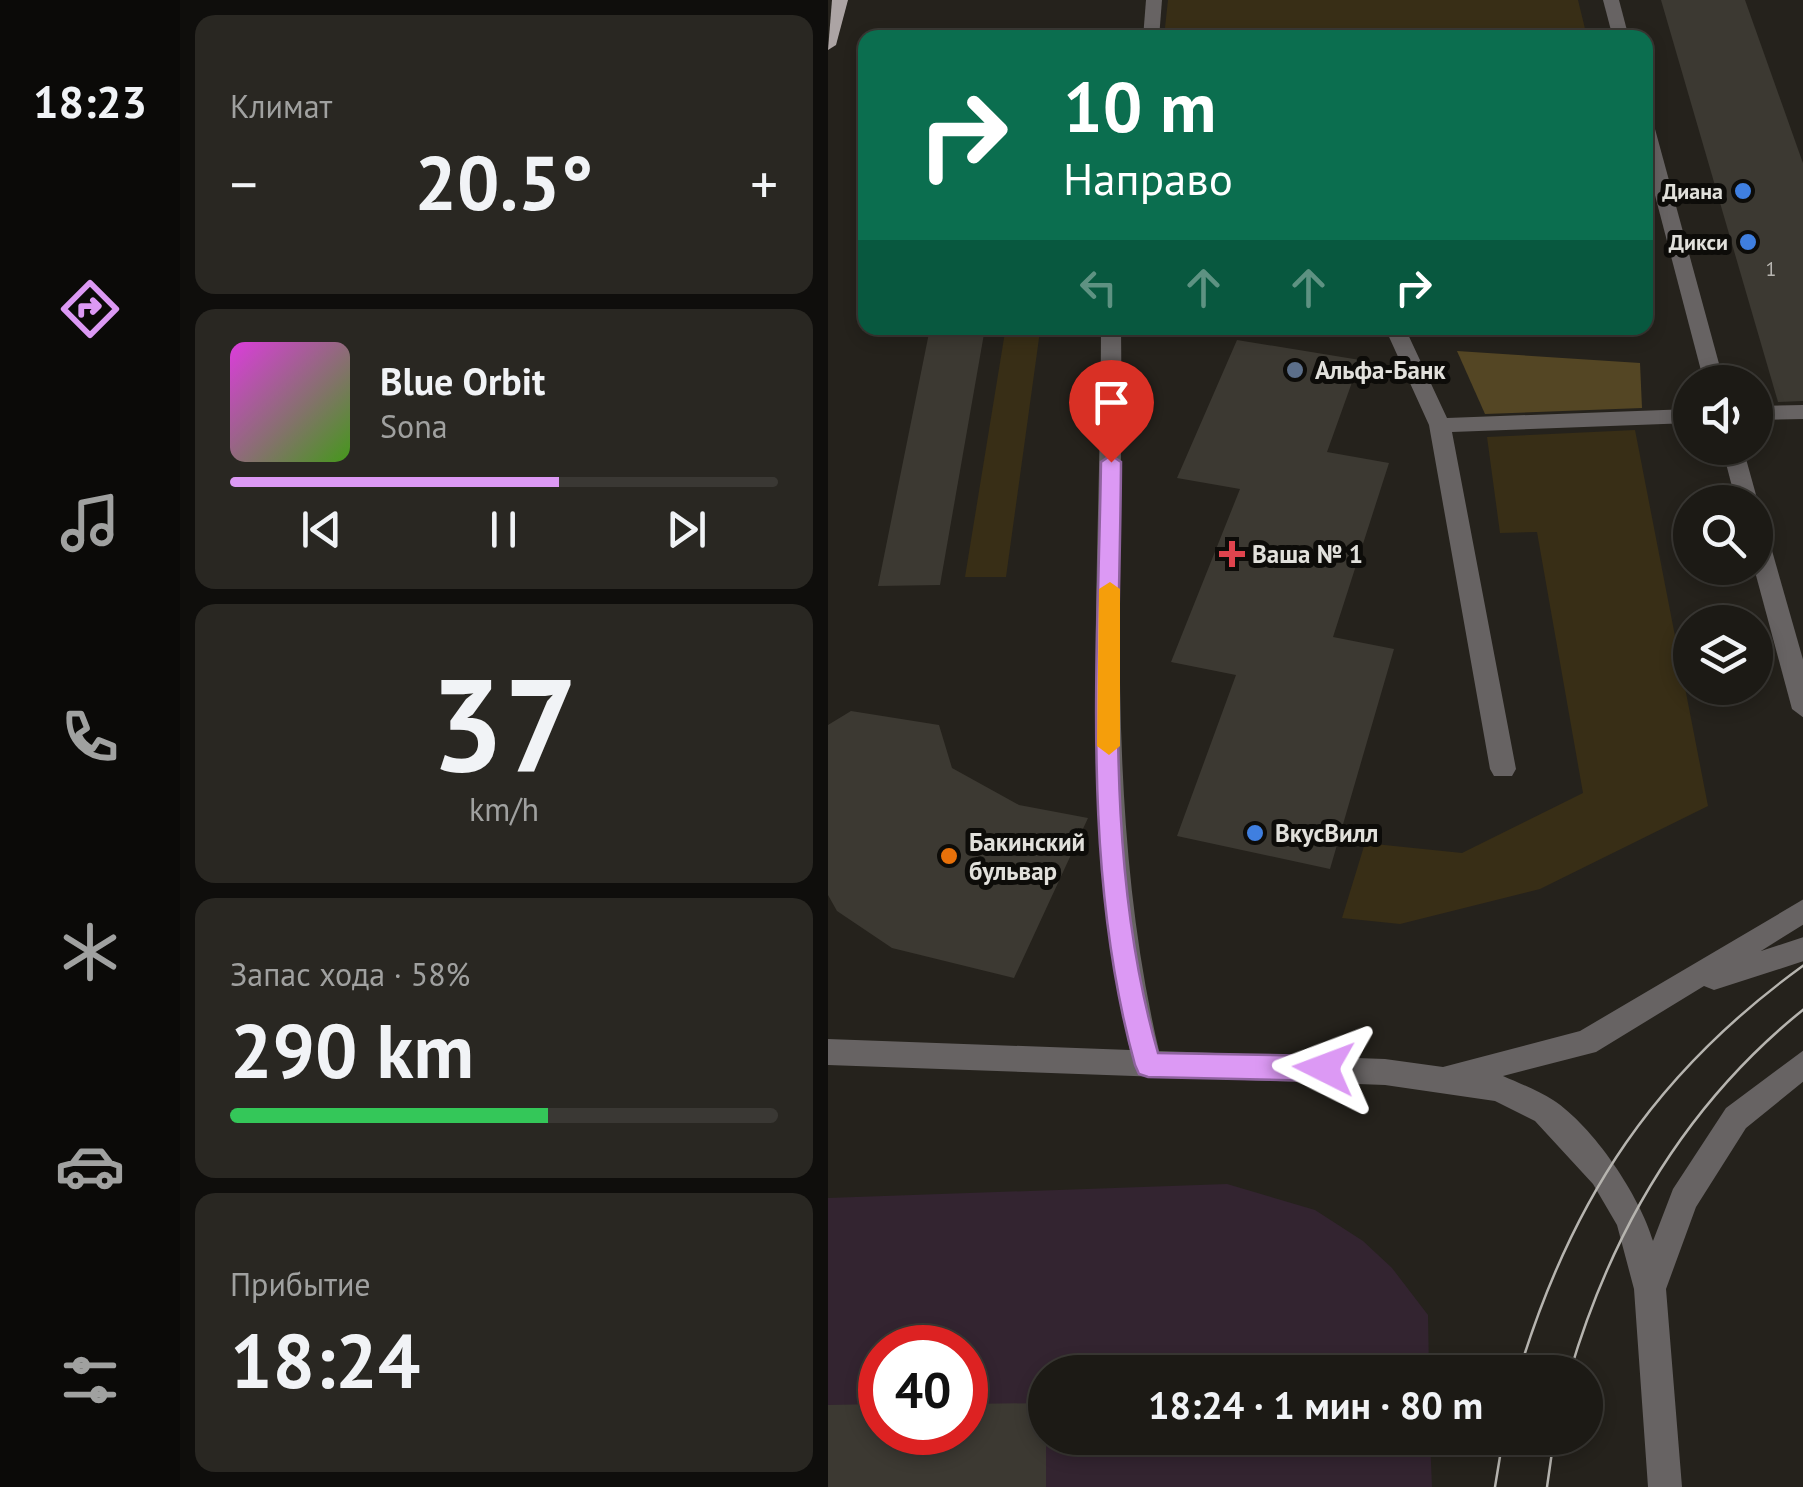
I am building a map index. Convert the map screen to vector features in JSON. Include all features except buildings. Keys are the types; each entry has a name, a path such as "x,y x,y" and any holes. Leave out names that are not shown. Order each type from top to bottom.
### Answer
{"main road":[{"path":"828,45 840,0"}],"street":[{"path":"1152,30 1154,0"},
{"path":"1611,0 1619,30"},
{"path":"1653,156 1709,365"},
{"path":"1111,335 1108,818 1132,1006 1148,1065"},
{"path":"1398,335 1440,425 1503,769"},
{"path":"1773,413 1804,412"},
{"path":"1440,425 1673,417"},
{"path":"1770,585 1804,708"},
{"path":"1440,1078 1586,1044 1804,910"},
{"path":"1676,990 1804,949"},
{"path":"828,1052 1262,1066 1440,1078 1498,1088 1545,1111 1618,1194 1631,1218 1650,1288 1664,1487"},
{"path":"1650,1288 1684,1198 1736,1118 1793,1072 1804,1053"}],"shaded area":[{"path":"1168,0 1578,0 1585,30 1165,30"},
{"path":"1005,335 1039,335 1006,577 965,577"},
{"path":"1457,351 1640,363 1642,408 1485,414"},
{"path":"1635,430 1673,626 1673,705 1688,705 1708,806 1540,889 1400,924 1342,918 1365,843 1462,853 1583,793 1537,532 1500,533 1487,437"},
{"path":"1227,1184 1315,1210 1363,1241 1392,1268 1428,1315 1429,1355 1028,1355 1028,1455 1431,1455 1432,1487 828,1487 828,1198"}],"tram line":[{"path":"1525,1355 1565,1250 1626,1143 1704,1049 1804,965"},
{"path":"1575,1355 1608,1269 1659,1172 1724,1085 1804,1009"},
{"path":"1495,1487 1500,1455"},
{"path":"1547,1487 1552,1455"}],"slow traffic":[{"path":"1109,746 1110,589"}],"place":[{"name":"Диана","path":"1743,191"},
{"name":"Дикси","path":"1748,242"},
{"name":"Альфа-Банк","path":"1295,370"},
{"name":"Ваша № 1","path":"1232,554"},
{"name":"ВкусВилл","path":"1255,833"},
{"name":"Бакинский бульвар","path":"949,856"}],"route":[{"path":"1111,462 1108,818 1132,1006 1148,1065 1324,1068"}]}
